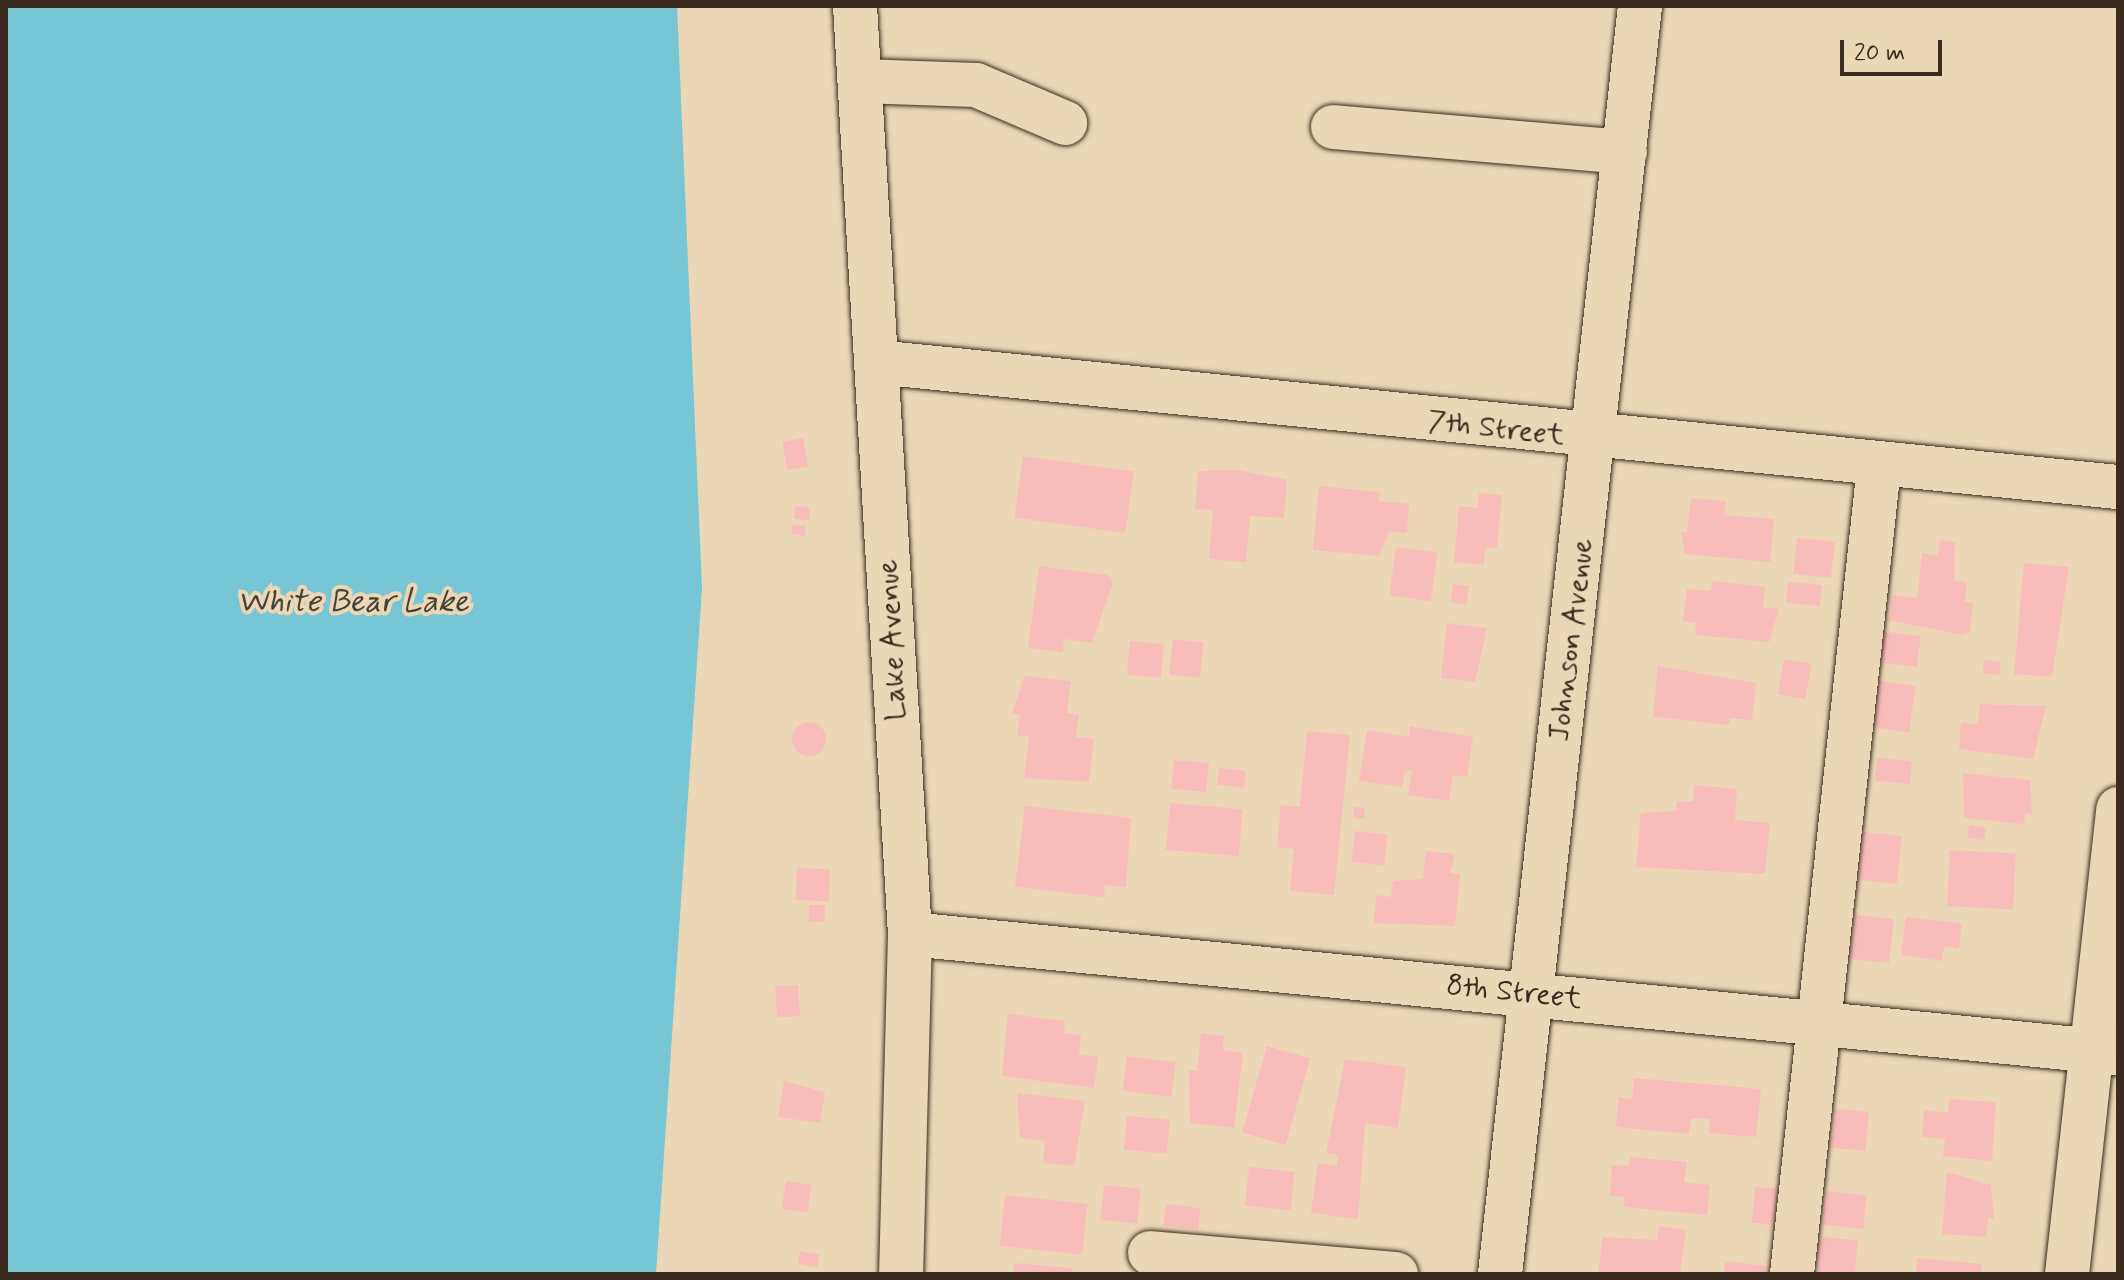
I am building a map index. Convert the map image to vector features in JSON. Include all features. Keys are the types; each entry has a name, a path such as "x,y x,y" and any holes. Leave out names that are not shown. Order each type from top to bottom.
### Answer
{"street":[{"name":"Lake Avenue","path":"855,6 910,934 901,1274"},
{"name":"Johnson Avenue","path":"1500,1274 1595,439 1640,6"},
{"path":"860,81 976,85 1065,123"},
{"path":"1333,127 1625,152"},
{"name":"7th Street","path":"876,362 1595,439 2118,487"},
{"path":"1792,1274 1879,466"},
{"path":"2067,1274 2105,1052 2118,809"},
{"name":"8th Street","path":"910,934 1531,993 1818,1028 2105,1052"},
{"path":"1150,1253 1396,1274"}],"water":[{"name":"White Bear Lake","path":"6,6 677,6 702,588 656,1274 6,1274"}],"building":[{"path":"803,438 808,467 787,470 782,442"},
{"path":"1023,456 1134,472 1125,533 1014,517"},
{"path":"1237,470 1287,480 1284,518 1250,516 1246,562 1209,559 1213,510 1195,509 1198,471"},
{"path":"1319,486 1380,492 1379,501 1409,504 1407,533 1389,532 1379,556 1313,550"},
{"path":"1479,493 1502,495 1497,547 1485,549 1484,565 1454,562 1459,506 1478,508"},
{"path":"1691,498 1726,501 1724,515 1774,519 1770,562 1685,554 1681,532 1687,533"},
{"path":"795,506 810,507 809,520 794,519"},
{"path":"792,525 806,526 805,536 792,534"},
{"path":"1797,538 1835,542 1831,578 1793,574"},
{"path":"1940,540 1955,542 1954,581 1967,582 1965,602 1973,603 1970,632 1963,635 1889,620 1892,595 1917,598 1922,553 1938,555"},
{"path":"1396,547 1438,553 1431,601 1389,596"},
{"path":"2024,563 2069,567 2052,677 2014,674"},
{"path":"1039,566 1107,575 1113,582 1092,643 1064,639 1063,652 1028,648"},
{"path":"1712,581 1765,587 1763,607 1779,609 1769,642 1695,635 1696,623 1683,621 1687,589 1711,591"},
{"path":"1788,582 1822,585 1820,606 1786,603"},
{"path":"1453,584 1469,586 1467,605 1451,603"},
{"path":"1447,623 1487,628 1475,682 1441,678"},
{"path":"1879,631 1921,636 1917,667 1875,662"},
{"path":"1173,639 1204,642 1200,678 1169,675"},
{"path":"1130,641 1164,644 1161,678 1127,675"},
{"path":"1784,659 1812,664 1805,699 1778,694"},
{"path":"1984,660 2001,662 1999,675 1982,673"},
{"path":"1658,666 1756,683 1752,720 1730,718 1729,725 1653,717"},
{"path":"1024,676 1071,681 1067,713 1079,715 1076,737 1094,739 1089,782 1024,778 1029,737 1017,735 1020,715 1012,714"},
{"path":"1881,681 1916,686 1909,732 1874,728"},
{"path":"1980,704 2046,706 2033,759 1959,749 1961,723 1978,724"},
{"path":"809,722 821,727 826,739 821,751 809,756 797,751 792,739 797,727"},
{"path":"1410,726 1473,737 1467,777 1453,775 1449,801 1408,795 1412,771 1405,771 1402,787 1359,781 1367,730 1409,737"},
{"path":"1307,731 1350,735 1334,895 1290,891 1294,849 1277,847 1281,805 1300,807"},
{"path":"1877,758 1912,761 1910,784 1875,781"},
{"path":"1174,760 1209,763 1206,792 1171,789"},
{"path":"1219,768 1246,771 1244,788 1217,785"},
{"path":"1963,773 2030,780 2032,814 2025,813 2024,824 1964,818"},
{"path":"1694,785 1737,789 1735,820 1770,823 1765,874 1636,867 1641,813 1676,811 1677,801 1693,802"},
{"path":"1170,803 1243,809 1239,856 1166,850"},
{"path":"1025,806 1131,818 1126,887 1105,885 1104,897 1015,887"},
{"path":"1354,807 1365,808 1364,819 1353,818"},
{"path":"1969,825 1986,827 1984,840 1967,838"},
{"path":"1355,831 1388,835 1384,866 1351,862"},
{"path":"1864,832 1902,836 1897,884 1859,880"},
{"path":"1950,850 2016,853 2013,909 1947,906"},
{"path":"1426,851 1455,854 1450,873 1460,874 1455,926 1373,923 1377,895 1391,897 1393,881 1423,879"},
{"path":"797,868 830,869 829,901 796,900"},
{"path":"809,905 825,905 825,922 809,922"},
{"path":"1855,915 1894,919 1889,963 1850,959"},
{"path":"1906,917 1962,923 1959,949 1944,946 1942,961 1901,955"},
{"path":"798,985 800,1016 777,1018 775,987"},
{"path":"1008,1014 1065,1021 1064,1033 1081,1035 1079,1055 1098,1057 1094,1088 1002,1076"},
{"path":"1201,1033 1224,1036 1223,1050 1243,1053 1234,1128 1190,1123 1189,1070 1197,1071"},
{"path":"1267,1046 1310,1058 1285,1145 1242,1133"},
{"path":"1127,1056 1176,1062 1171,1097 1123,1091"},
{"path":"1345,1059 1406,1067 1398,1128 1365,1123 1358,1219 1311,1213 1318,1163 1337,1166 1338,1155 1326,1153"},
{"path":"1634,1078 1761,1089 1756,1137 1709,1133 1710,1119 1691,1118 1689,1134 1616,1127 1619,1097 1632,1099"},
{"path":"784,1081 825,1092 820,1123 778,1117"},
{"path":"1017,1093 1085,1101 1074,1166 1043,1163 1045,1141 1020,1138"},
{"path":"1949,1099 1996,1102 1992,1161 1943,1156 1945,1139 1922,1137 1924,1110 1948,1113"},
{"path":"1835,1109 1869,1112 1865,1151 1832,1148"},
{"path":"1127,1116 1170,1120 1167,1154 1124,1150"},
{"path":"1630,1157 1687,1162 1684,1182 1710,1185 1707,1215 1624,1207 1625,1197 1610,1196 1612,1165 1629,1166"},
{"path":"1249,1167 1295,1172 1291,1211 1245,1206"},
{"path":"1947,1172 1991,1185 1994,1219 1988,1218 1986,1237 1942,1234"},
{"path":"786,1181 812,1185 807,1213 782,1209"},
{"path":"1104,1185 1141,1189 1137,1224 1100,1220"},
{"path":"1755,1187 1778,1189 1775,1225 1752,1223"},
{"path":"1826,1191 1867,1195 1863,1229 1822,1225"},
{"path":"1005,1195 1088,1204 1082,1254 1000,1246"},
{"path":"1166,1204 1201,1208 1198,1230 1163,1226"},
{"path":"1659,1226 1686,1230 1680,1274 1598,1274 1603,1237 1657,1240"},
{"path":"1821,1237 1858,1240 1855,1274 1818,1274"},
{"path":"800,1251 820,1255 817,1268 798,1264"},
{"path":"1917,1258 1982,1264 1981,1274 1916,1274"},
{"path":"1725,1261 1767,1266 1766,1274 1724,1274"},
{"path":"1014,1263 1072,1268 1072,1274 1013,1274"}]}
